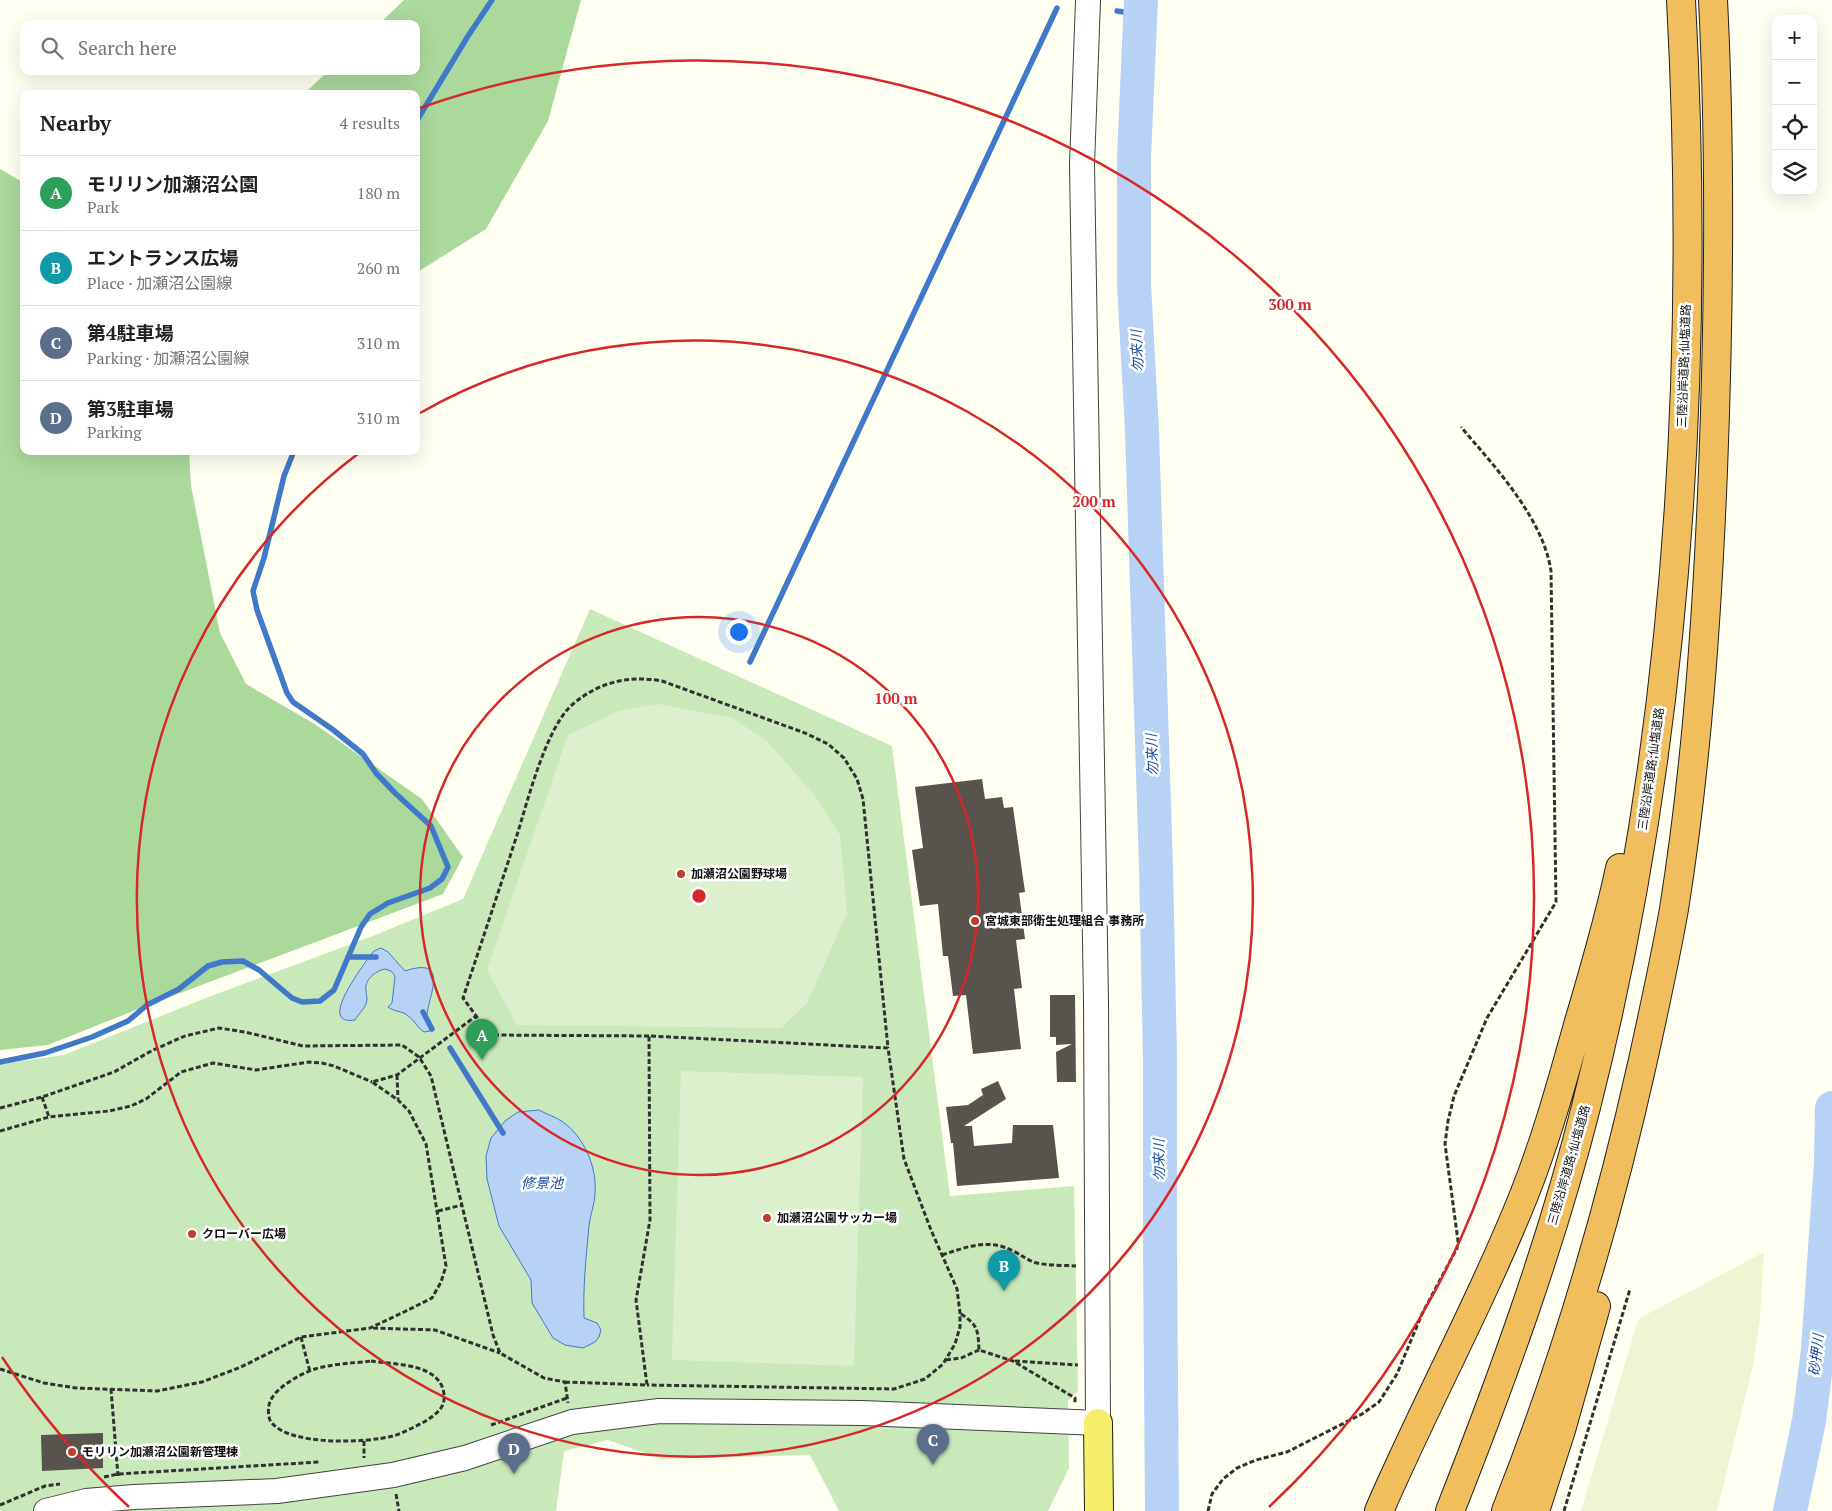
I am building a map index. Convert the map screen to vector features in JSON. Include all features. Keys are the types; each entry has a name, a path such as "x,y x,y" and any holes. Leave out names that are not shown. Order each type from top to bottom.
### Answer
{"highway":[{"name":"三陸沿岸道路;仙塩道路","path":"1450,1511 1494,1398 1558,1208 1585,1109 1610,1002 1633,891 1651,784 1665,659 1678,512 1685,398 1687,166 1681,0"},
{"path":"1535,1511 1561,1430 1622,1211 1643,1115 1663,1014 1692,772 1704,650 1711,518 1719,282 1719,159 1713,0"},
{"path":"1378,1511 1495,1262 1524,1194 1557,1099 1616,885 1637,787 1678,512"},
{"path":"1506,1511 1552,1387 1609,1198 1646,1044 1674,910"}],"main road":[{"path":"1098,1423 1099,1511"}],"street":[{"path":"46,1511 86,1501 276,1491 393,1475 465,1458 572,1422 659,1411 710,1410 920,1415 1098,1423 1096,1001 1082,165 1088,0"}],"path":[{"path":"1208,1511 1212,1494 1223,1478 1237,1468 1256,1460 1287,1452 1362,1414 1379,1402 1398,1374 1422,1314 1457,1248 1458,1241 1445,1144 1454,1096 1487,1018 1556,902 1551,571 1549,555 1544,542 1512,488 1461,427"},
{"path":"0,1369 44,1383 76,1388 157,1391 202,1382 240,1367 300,1337 370,1328 435,1330 500,1353 544,1378 565,1382 894,1389 925,1379 944,1364 955,1344 960,1327 957,1289 904,1159 888,1048 864,799 857,779 844,758 828,744 805,733 662,681 646,678 626,679 609,683 589,693 572,705 556,725 530,794 463,998 490,1035 649,1036 888,1048"},
{"path":"372,1082 397,1075 476,1016"},
{"path":"0,1108 42,1097 114,1072 153,1050 185,1036 219,1028 245,1032 303,1046 402,1044 419,1057 431,1076 493,1335 500,1353"},
{"path":"647,1384 636,1300 650,1220 649,1036"},
{"path":"0,1131 49,1117 109,1111 131,1106 146,1099 181,1072 212,1063 256,1070 309,1062 322,1063 372,1082 398,1100 409,1111 426,1144 446,1266 441,1282 432,1298 370,1328"},
{"path":"397,1075 398,1100"},
{"path":"42,1097 49,1117"},
{"path":"438,1211 462,1206"},
{"path":"942,1256 971,1246 985,1244 1000,1245 1028,1260 1038,1263 1079,1266"},
{"path":"1564,1511 1630,1289"},
{"path":"960,1313 973,1322 978,1334 979,1350"},
{"path":"300,1337 310,1372"},
{"path":"946,1360 962,1358 979,1350 1013,1361 1075,1398 1075,1403"},
{"path":"371,1361 420,1368 435,1375 443,1386 445,1400 438,1413 416,1426 393,1436 364,1441 316,1441 287,1433 271,1423 268,1414 269,1403 275,1392 284,1385 315,1369 371,1361"},
{"path":"1013,1361 1084,1365"},
{"path":"565,1382 572,1422"},
{"path":"111,1389 118,1474"},
{"path":"484,1427 567,1398"},
{"path":"364,1441 364,1459 373,1458"},
{"path":"100,1477 118,1474 325,1462"},
{"path":"0,1505 45,1486 63,1483"},
{"path":"396,1493 399,1511"}],"green space":[{"path":"404,0 581,0 548,121 486,229 420,270 420,90 308,90 324,75 420,75 420,20 383,20"},
{"path":"0,169 20,181 20,455 189,455 191,486 220,633 246,684 313,723 422,799 463,857 443,894 143,1007 48,1045 0,1050"},
{"path":"590,609 892,746 950,1196 1074,1186 1078,1391 1068,1401 1069,1468 1048,1511 839,1511 810,1455 662,1459 608,1440 564,1451 556,1511 0,1511 0,1064 64,1055 211,996 373,936 463,899"},
{"name":"加瀬沼公園野球場","path":"658,704 732,718 766,740 815,796 840,835 847,913 807,1003 781,1028 517,1025 487,970 568,735 618,711"},
{"name":"加瀬沼公園サッカー場","path":"681,1071 863,1077 854,1366 672,1360"},
{"path":"1764,1252 1760,1320 1753,1365 1717,1511 1581,1511 1640,1318"}],"water":[{"path":"381,948 388,952 405,971 419,968 428,969 432,973 434,980 427,1017 430,1031 424,1032 407,1015 388,1007 392,1003 395,976 391,971 385,969 374,974 368,980 366,987 367,1002 355,1020 344,1020 340,1014 345,995 351,984 374,951"},
{"name":"修景池","path":"539,1110 563,1122 577,1136 588,1153 594,1173 595,1196 587,1249 584,1283 584,1318 597,1323 601,1330 595,1342 583,1348 565,1345 553,1338 532,1303 531,1280 499,1226 487,1179 486,1156 491,1138 505,1121 518,1112"}],"building":[{"path":"982,779 985,799 1002,797 1004,808 1013,807 1025,892 1019,893 1025,939 1016,940 1022,988 1014,989 1021,1049 973,1054 966,995 953,996 948,956 943,956 938,904 920,906 912,850 923,848 915,787"},
{"path":"1050,995 1075,995 1076,1082 1057,1082 1056,1052 1072,1044 1056,1045 1056,1037 1050,1037"},
{"path":"998,1081 1006,1099 964,1126 972,1126 974,1146 1012,1143 1013,1125 1053,1125 1059,1178 957,1186 953,1143 951,1143 946,1107 968,1105 983,1095 981,1089"},
{"name":"モリリン加瀬沼公園新管理棟","path":"103,1433 103,1468 42,1471 41,1435"}],"waterway":[{"path":"420,115 492,0"},
{"name":"勿来川","path":"1141,0 1134,157 1134,285 1142,431 1156,867 1160,1059 1162,1511"},
{"path":"750,662 1057,8"},
{"path":"1117,11 1139,14"},
{"path":"0,1062 45,1053 92,1037 128,1021 147,1005 179,989 208,966 222,962 243,961 259,970 292,998 302,1002 320,1001 334,990 361,927 370,914 388,903 430,888 442,879 448,867 431,826 376,773 363,754 332,729 293,702 287,693 257,610 253,591 264,558 284,476 292,455"},
{"path":"348,957 376,957"},
{"path":"423,1012 432,1029"},
{"path":"450,1048 503,1133"},
{"name":"砂押川","path":"1790,1511 1809,1421 1818,1350 1831,1162 1832,1108"}],"place":[{"name":"加瀬沼公園野球場","path":"681,874"},
{"name":"宮城東部衛生処理組合 事務所","path":"975,921"},
{"name":"モリリン加瀬沼公園","path":"482,1060"},
{"name":"加瀬沼公園サッカー場","path":"767,1218"},
{"name":"クローバー広場","path":"192,1234"},
{"name":"エントランス広場","path":"1004,1291"},
{"name":"モリリン加瀬沼公園新管理棟","path":"72,1452"},
{"name":"第4駐車場","path":"933,1465"},
{"name":"第3駐車場","path":"514,1474"}]}
